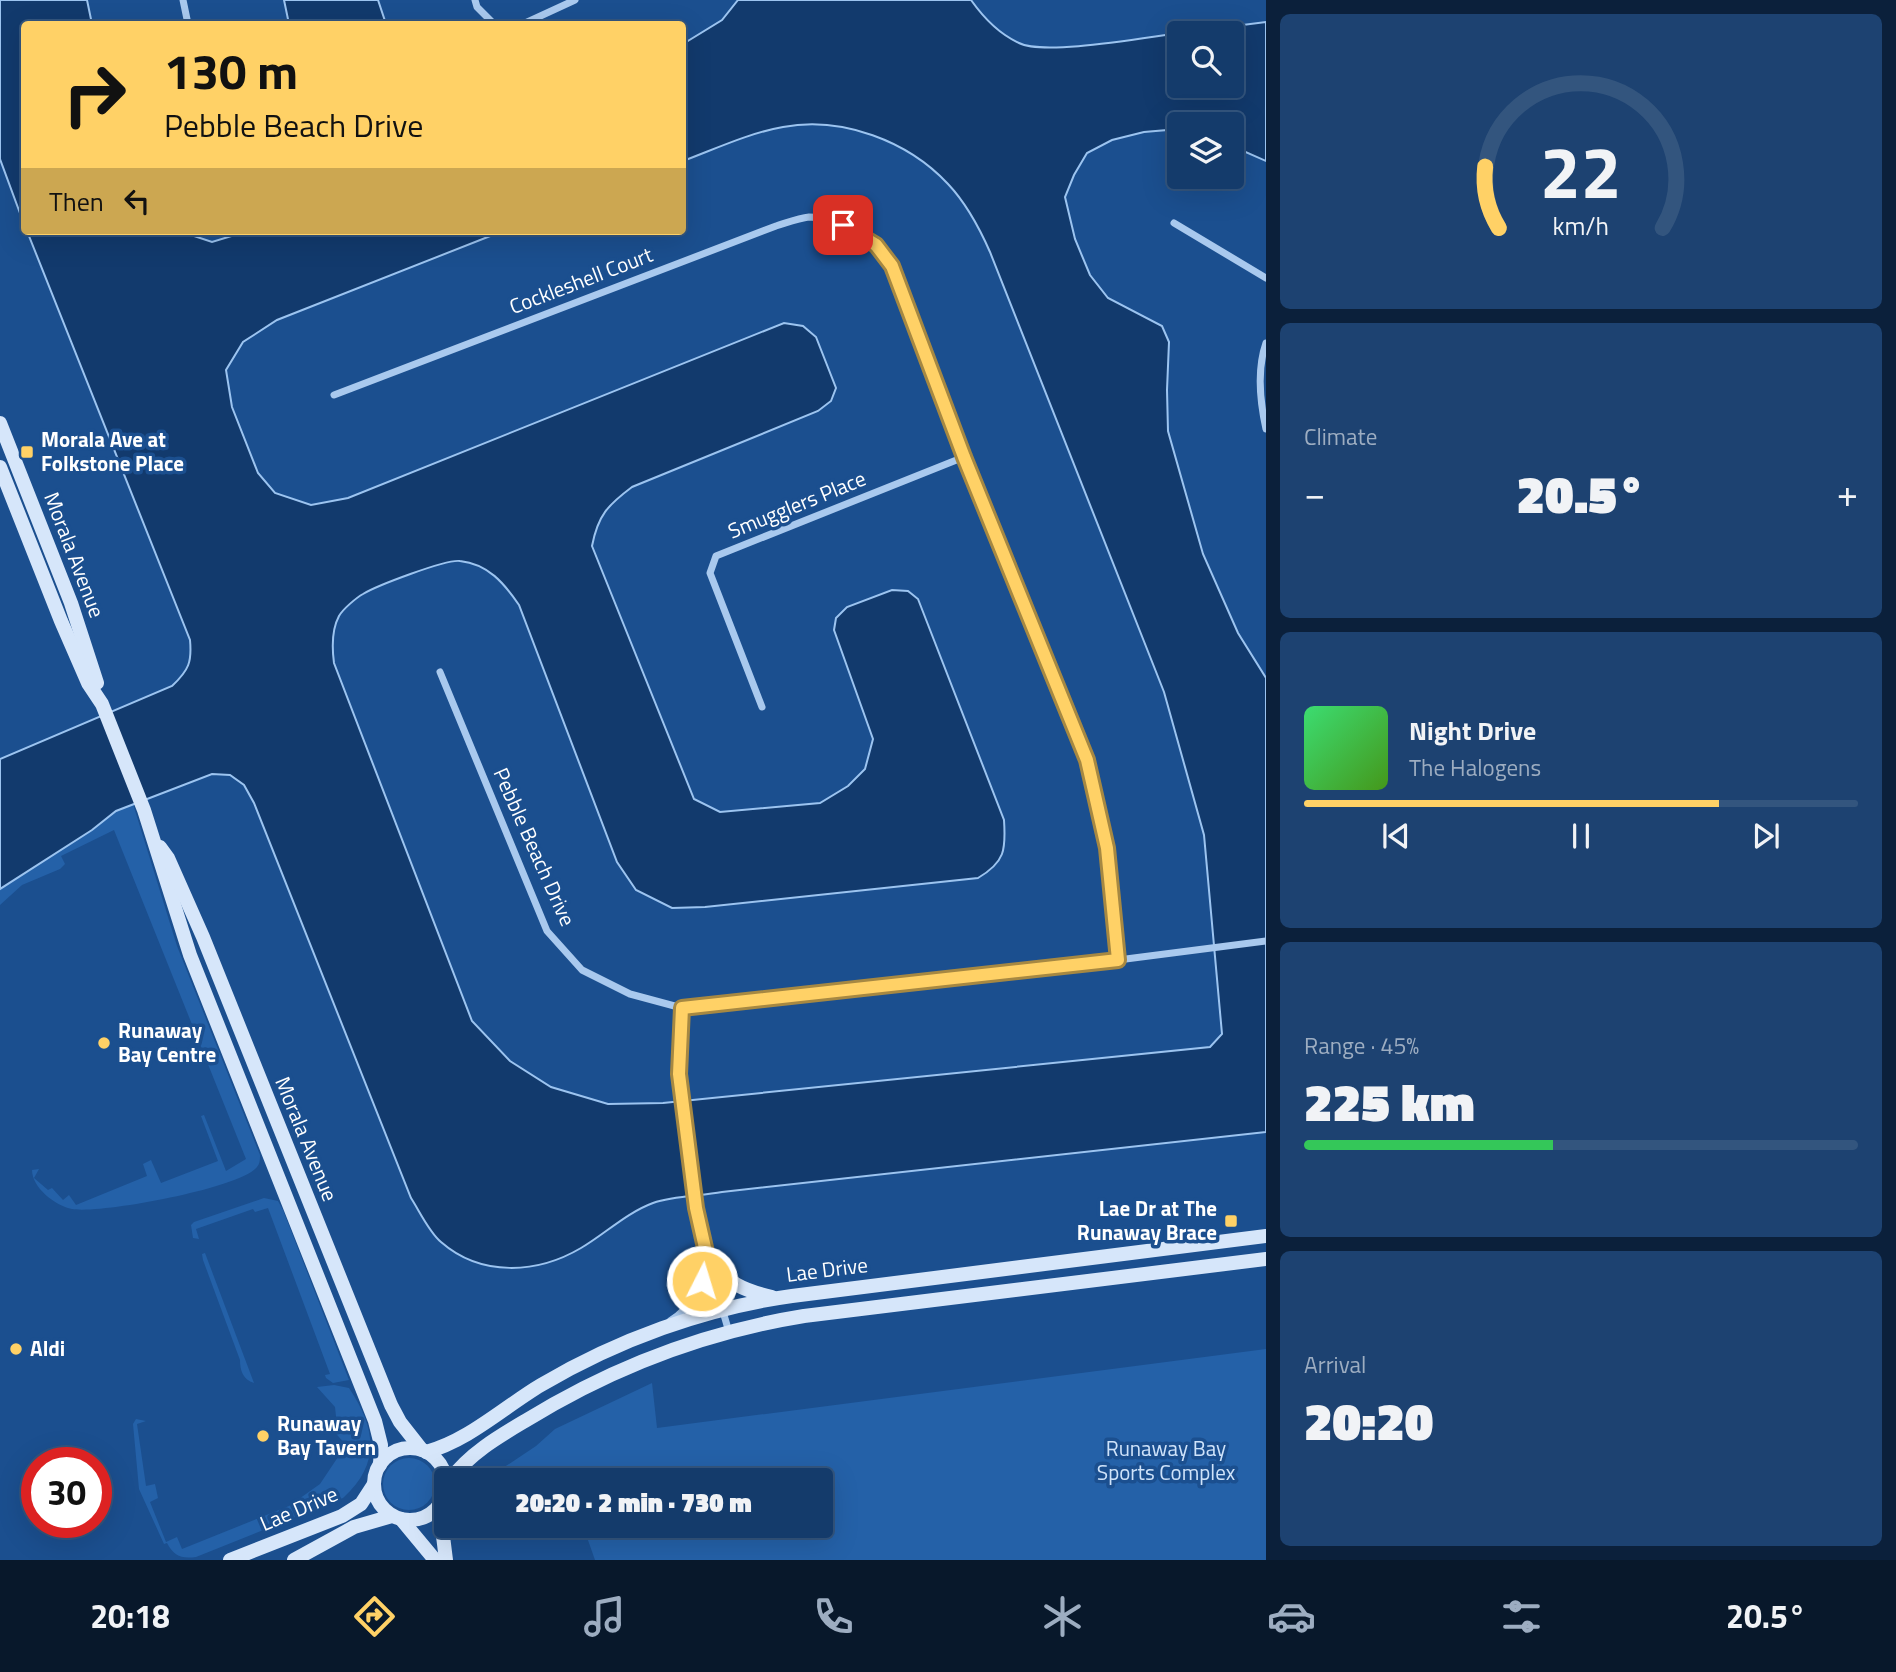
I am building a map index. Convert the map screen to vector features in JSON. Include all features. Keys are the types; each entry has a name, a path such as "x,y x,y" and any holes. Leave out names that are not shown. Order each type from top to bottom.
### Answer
{"main road":[{"name":"Morala Avenue","path":"0,423 71,603 102,704 155,840 159,861 190,955 375,1421 381,1445 380,1465"},
{"name":"Morala Avenue","path":"0,467 61,621 88,683 102,704"},
{"name":"Morala Avenue","path":"155,840 168,858 203,937 391,1405 400,1422 424,1451"},
{"name":"Lae Drive","path":"424,1451 452,1443 564,1373 652,1333 722,1310 777,1298 1266,1236"},
{"name":"Lae Drive","path":"460,1468 481,1450 572,1394 658,1354 729,1332 818,1315 1266,1259"},
{"path":"708,1261 735,1286 777,1298"},
{"path":"435,1560 397,1518 378,1502 374,1484 380,1465 395,1451 424,1451 441,1468"},
{"name":"Lae Drive","path":"230,1560 342,1516 361,1504 374,1484"},
{"path":"397,1518 421,1518 430,1514 434,1508"},
{"name":"Lae Drive","path":"294,1560 354,1527 397,1518"},
{"path":"443,1538 446,1560"}],"street":[{"path":"183,0 187,21"},
{"path":"475,0 477,7 491,21"},
{"path":"530,21 575,0"},
{"name":"Cockleshell Court","path":"334,395 776,226 809,218 843,225 876,245 892,266 964,457 1087,760 1107,848 1118,960"},
{"path":"1174,223 1266,278"},
{"path":"1266,343 1261,358 1262,412 1266,429"},
{"name":"Smugglers Place","path":"762,707 710,573 716,556 964,457"},
{"name":"Pebble Beach Drive","path":"440,672 547,931 582,970 631,994 682,1008 1266,941"},
{"path":"682,1008 679,1074 696,1208 729,1332"},
{"path":"652,1333 679,1315 692,1301 700,1288 708,1261"}],"green space":[{"path":"133,804 177,946 260,1155 260,1161 255,1169 242,1177 196,1192 110,1208 72,1209 46,1195 36,1183 33,1177 32,1170 39,1169 34,1178 48,1190 52,1188 63,1200 69,1195 76,1205 147,1176 143,1164 151,1160 161,1183 218,1161 201,1116 204,1115 226,1171 246,1159 114,830 61,856 65,864 60,869 22,885 0,905 0,889 92,830 116,811"},
{"path":"264,1198 278,1201 283,1210 349,1380 333,1383 326,1378 325,1375 330,1374 268,1208 255,1212 253,1209 196,1229 199,1239 193,1238 191,1225 194,1222"},
{"path":"205,1253 254,1383 247,1380 242,1371 203,1260 202,1254"},
{"name":"Runaway Bay Sports Complex","path":"1266,1349 1266,1560 595,1560 587,1538 833,1538 833,1468 503,1468 536,1446 555,1429 652,1383 657,1428"},
{"path":"334,1385 349,1388 365,1417 369,1431 369,1459 364,1472 343,1498 196,1557 178,1556 167,1543 164,1544 139,1489 133,1424 136,1419 146,1421 137,1424 146,1486 155,1484 158,1498 150,1502 166,1542 177,1537 182,1549 289,1506 320,1484 346,1445 331,1428 337,1426 335,1407 317,1387"},
{"path":"399,1460 419,1460 433,1474 433,1494 419,1508 399,1508 385,1494 385,1474"}],"shaded area":[{"path":"0,0 87,0 91,21 21,21 21,216 0,159"},
{"path":"284,0 378,0 385,21 288,21"},
{"path":"738,0 971,0 1005,35 1019,43 1032,46 1072,47 1167,35 1167,98 1244,98 1244,25 1266,22 1266,161 1244,151 1244,112 1167,112 1167,130 1144,132 1112,140 1087,153 1065,197 1075,239 1090,275 1108,298 1162,326 1169,342 1168,431 1203,554 1238,633 1266,678 1266,1132 670,1199 634,1212 564,1257 528,1267 491,1266 457,1253 441,1242 411,1198 254,803 244,785 230,775 212,774 116,811 92,830 0,889 0,759 172,686 186,670 190,654 190,640 29,235 191,235 212,242 235,235 493,235 277,320 243,342 226,370 232,407 258,473 275,493 311,505 348,498 784,323 803,326 816,337 836,388 831,401 818,411 632,487 605,512 597,526 592,546 694,799 720,812 820,803 848,786 865,769 873,739 834,630 836,618 847,607 892,590 908,591 918,599 1004,820 1005,839 1002,854 994,866 978,878 705,907 672,908 636,890 617,862 519,605 501,582 487,570 460,561 427,568 382,585 357,598 339,616 333,634 334,663 472,1021 510,1061 551,1087 608,1104 663,1103 1210,1047 1222,1034 1204,835 1164,692 986,243 972,216 948,184 914,155 873,135 851,129 828,125 783,127 745,137 686,160 686,42 722,20"}],"place":[{"name":"Morala Ave at Folkstone Place","path":"27,452"},
{"name":"Runaway Bay Centre","path":"104,1043"},
{"name":"Lae Dr at The Runaway Brace","path":"1231,1221"},
{"name":"Aldi","path":"16,1349"},
{"name":"Runaway Bay Tavern","path":"263,1436"}],"route":[{"path":"702,1281 708,1261 696,1208 679,1074 682,1008 1118,960 1107,848 1087,760 964,457 892,266 876,245 843,225"}]}
